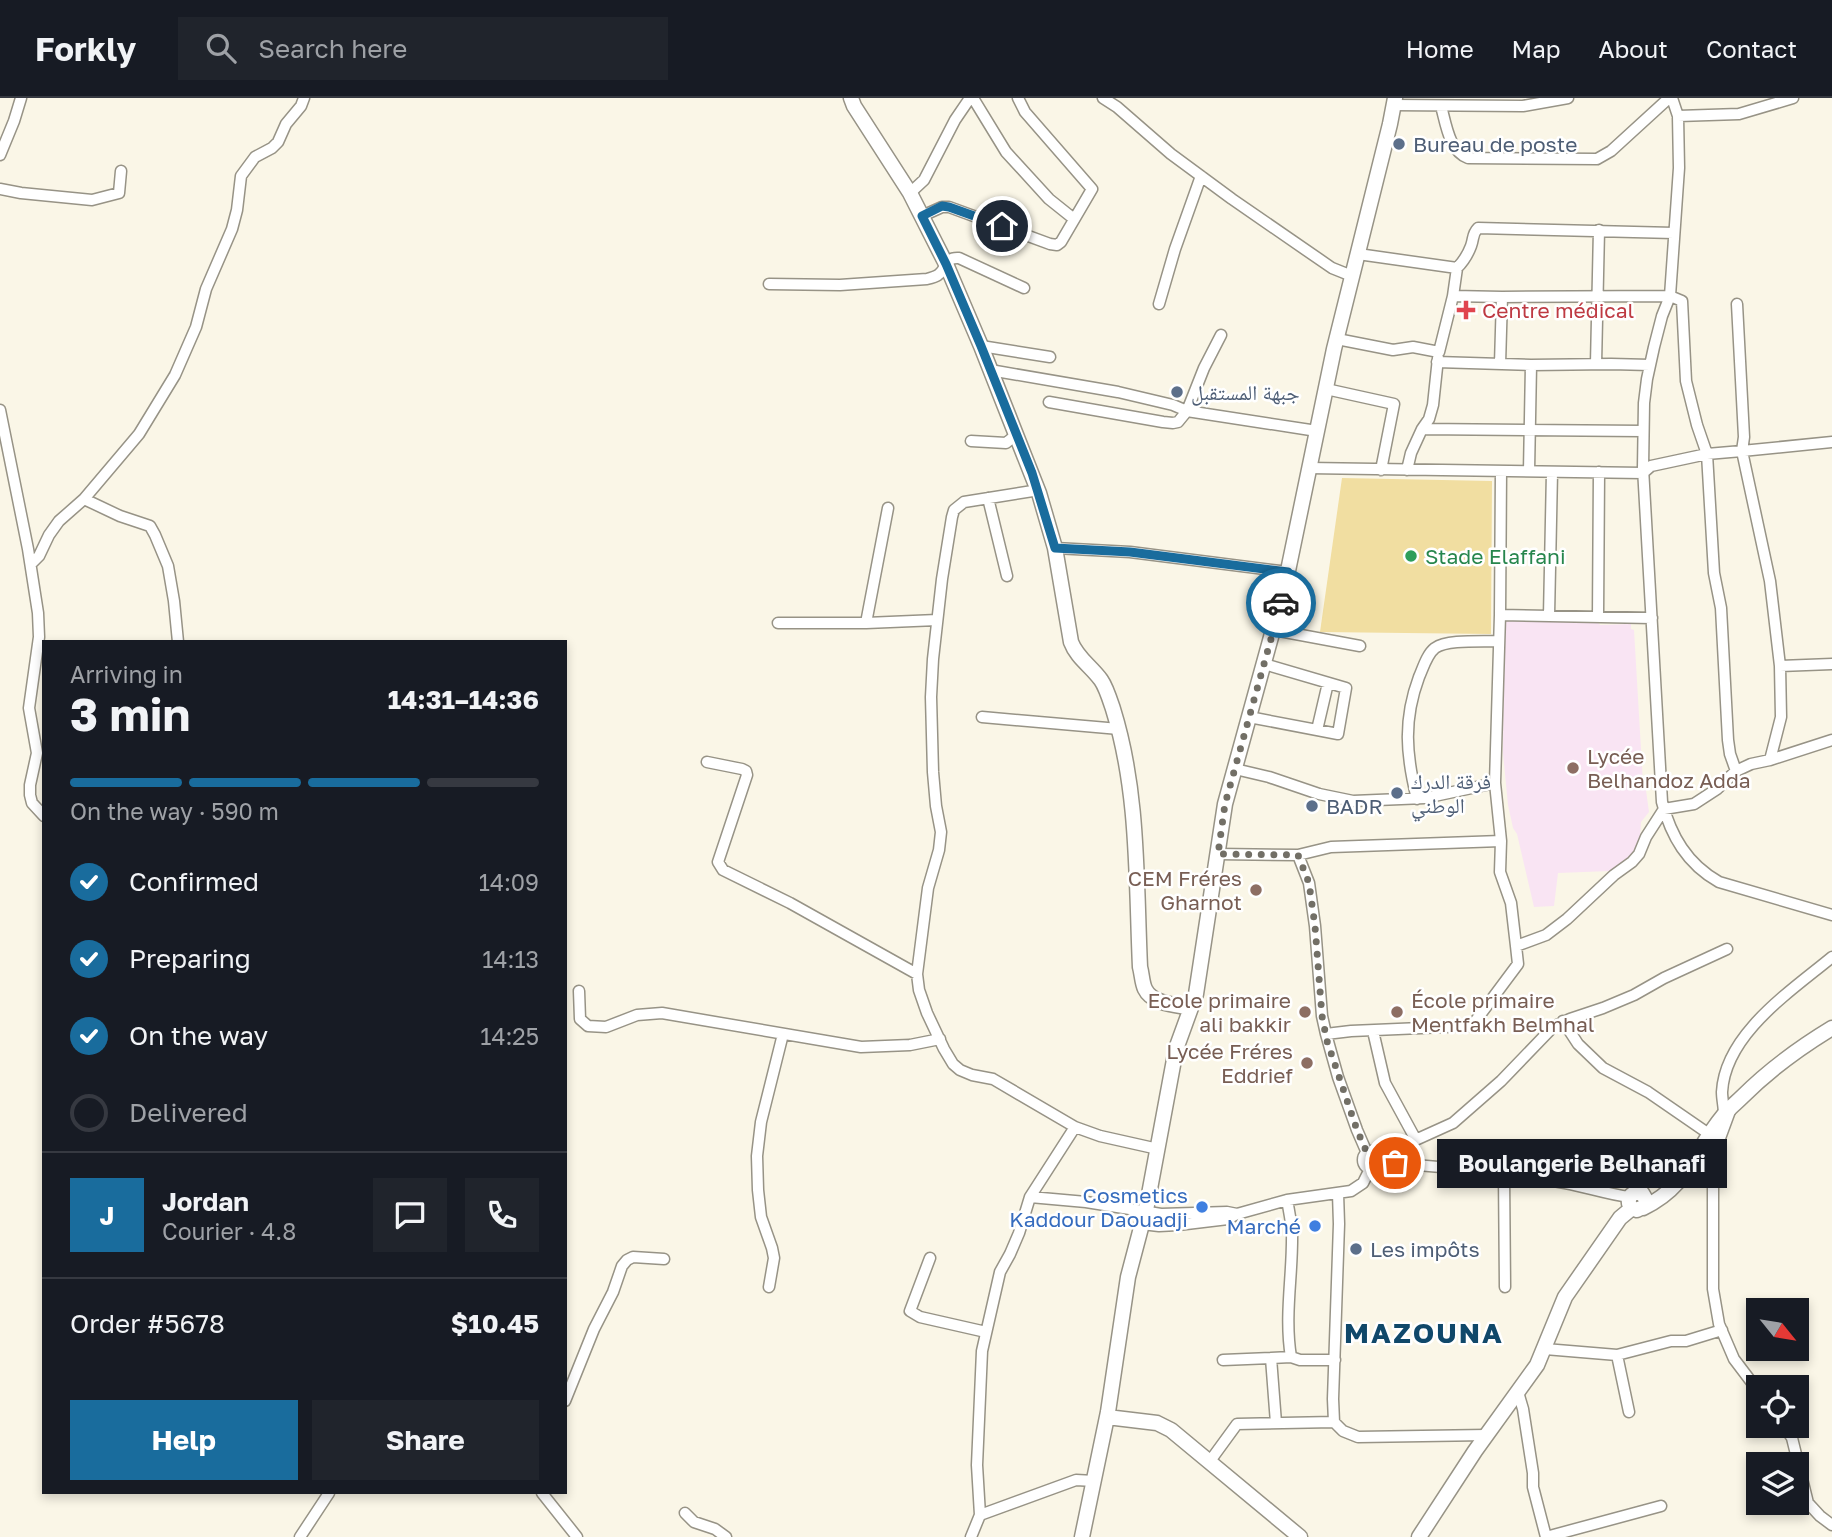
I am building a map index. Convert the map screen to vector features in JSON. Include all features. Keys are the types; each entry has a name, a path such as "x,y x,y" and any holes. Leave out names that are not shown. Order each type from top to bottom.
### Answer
{"main road":[{"path":"851,98 910,192 946,264 1039,490 1055,548 1071,642 1075,651 1101,680 1119,729 1130,789 1140,967 1144,988 1150,997 1191,1009"},
{"path":"1082,1537 1107,1417 1128,1277 1144,1218 1176,1049 1196,994 1202,965 1225,804 1288,572 1337,339 1394,102"},
{"path":"1419,1537 1537,1365 1565,1297 1620,1218 1636,1201 1674,1187 1688,1172 1709,1134 1728,1110 1764,1074 1829,1030"},
{"path":"1107,1417 1157,1423 1171,1430 1300,1537"}],"street":[{"path":"0,155 21,98"},
{"path":"31,564 39,556 59,522 85,499 139,435 176,375 197,327 206,289 232,229 241,176 256,157 278,142 286,124 304,98"},
{"path":"910,192 924,180 955,120 971,98 1006,152 1049,199 1074,219"},
{"path":"922,216 942,206 949,207 1057,245 1092,189 1025,112 1018,98"},
{"path":"1103,98 1119,102 1171,154 1200,176 1332,268 1352,276"},
{"path":"1394,102 1441,106 1479,102 1523,106 1568,98"},
{"path":"1441,106 1450,138 1460,155 1468,158 1597,159 1611,151 1671,98 1678,116 1679,168 1670,296 1662,316 1650,365 1643,431 1643,473 1662,802 1668,824 1684,851 1703,873 1719,882 1832,915"},
{"path":"1678,116 1739,114 1793,98"},
{"path":"0,189 92,200 119,193 121,171"},
{"path":"1159,304 1200,176"},
{"path":"1407,470 1411,453 1429,419 1433,405 1438,357 1457,268 1463,262 1478,228 1674,233"},
{"path":"1596,364 1599,230"},
{"path":"1358,254 1457,268"},
{"path":"769,284 840,285 927,279 937,276 951,259 959,258 1024,288"},
{"path":"1453,296 1670,296 1682,301 1686,382 1707,454 1714,573 1721,608 1728,740 1736,771"},
{"path":"1500,364 1502,297"},
{"path":"1737,304 1744,437 1742,451 1770,581 1780,666 1781,717 1770,760"},
{"path":"1049,402 1173,423 1181,419 1187,411 1203,368 1221,335"},
{"path":"1337,339 1394,350 1413,347 1438,357 1500,364 1650,365"},
{"path":"981,346 1051,357"},
{"path":"1529,471 1531,365"},
{"path":"990,370 1118,392 1187,411 1317,431"},
{"path":"1326,389 1394,404 1381,470"},
{"path":"0,410 31,564 38,613 38,679 30,714 37,753 30,795 32,803 42,814"},
{"path":"1422,429 1643,431"},
{"path":"971,441 1006,443 1016,435"},
{"path":"1308,468 1643,473 1651,466 1707,454 1832,442"},
{"path":"1326,1034 1468,1026 1474,1023 1518,964 1511,904 1500,872 1502,841 1495,783 1501,471"},
{"path":"1549,616 1552,472"},
{"path":"1598,617 1599,472"},
{"path":"1039,490 964,502 954,510 942,579 933,659 931,728 936,806 941,832 939,850 928,888 916,974 927,1013 944,1049 960,1070 993,1079 1075,1127 1100,1136 1158,1149"},
{"path":"988,498 1007,576"},
{"path":"85,499 120,516 150,526 167,566 178,640"},
{"path":"866,623 888,508"},
{"path":"1055,548 1130,552 1288,572"},
{"path":"1500,615 1652,618"},
{"path":"778,623 937,620"},
{"path":"1273,630 1360,646"},
{"path":"1417,799 1409,767 1407,736 1412,697 1424,663 1435,648 1451,643 1499,641"},
{"path":"1250,717 1338,734 1346,688 1264,664"},
{"path":"1780,666 1832,664"},
{"path":"1317,730 1328,683"},
{"path":"30,714 42,713"},
{"path":"982,717 1119,729"},
{"path":"1516,946 1546,935 1632,862 1664,809 1694,804 1717,789 1736,771 1751,764 1832,740"},
{"path":"707,762 743,769 747,775 718,862 719,866 916,974"},
{"path":"1235,769 1269,776 1319,794 1353,801 1417,799 1495,783"},
{"path":"1218,854 1298,855 1331,847 1502,841"},
{"path":"1298,855 1311,894 1326,1034 1338,1077 1367,1153"},
{"path":"1367,1153 1363,1161 1365,1166 1370,1169 1378,1167 1381,1159 1453,1124 1501,1081 1553,1027 1563,1021 1624,999 1727,949"},
{"path":"1746,1375 1734,1359 1721,1330 1713,1289 1713,1179 1716,1149 1728,1110 1722,1091 1728,1064 1744,1037 1777,1002 1832,957"},
{"path":"579,991 579,1019 588,1027 606,1027 637,1015 662,1013 861,1047 910,1045 940,1039"},
{"path":"1563,1021 1578,1044 1603,1068 1648,1092 1709,1134"},
{"path":"1373,1031 1385,1083 1416,1140"},
{"path":"769,1287 774,1258 761,1217 757,1156 761,1122 783,1034"},
{"path":"971,1537 980,1515 977,1465 982,1351 1000,1272 1015,1243 1030,1197 1075,1127"},
{"path":"1367,1153 1376,1152 1381,1159 1567,1184 1636,1201"},
{"path":"1030,1197 1086,1202 1144,1218 1161,1214 1237,1214 1287,1200 1351,1191 1363,1183 1370,1169"},
{"path":"1504,1174 1506,1287"},
{"path":"1338,1193 1334,1422 1343,1431 1358,1437 1487,1435"},
{"path":"1287,1200 1292,1231 1288,1312 1291,1357"},
{"path":"567,1396 622,1266 633,1257 664,1259"},
{"path":"930,1258 910,1311 920,1317 986,1332"},
{"path":"1545,1349 1617,1354 1686,1341 1721,1330"},
{"path":"1617,1354 1629,1412"},
{"path":"1223,1360 1291,1357 1300,1360 1335,1360"},
{"path":"1271,1358 1276,1423"},
{"path":"1518,1392 1523,1409 1533,1487 1546,1537 1661,1506"},
{"path":"1210,1461 1237,1424 1334,1422"},
{"path":"1792,1438 1808,1503 1819,1516 1832,1525"},
{"path":"980,1515 1076,1480 1094,1481"},
{"path":"300,1537 328,1494"},
{"path":"542,1494 577,1537"},
{"path":"685,1513 694,1522 715,1529 726,1537"}],"shaded area":[{"name":"Stade Elaffani","path":"1342,478 1492,481 1491,634 1320,632"},
{"name":"Lycée Belhandoz Adda","path":"1504,618 1595,619 1600,625 1631,624 1631,629 1634,630 1643,783 1649,812 1641,822 1640,838 1630,859 1610,871 1558,873 1554,906 1534,907 1508,805 1503,753"}],"way so far":[{"path":"1281,603 1225,804 1218,854 1298,855 1309,883 1322,1016 1338,1077 1367,1153 1376,1152 1381,1162 1395,1163"}],"place":[{"name":"Bureau de poste","path":"1399,144"},
{"name":"Centre médical","path":"1466,310"},
{"name":"جبهة المستقبل","path":"1177,392"},
{"name":"Stade Elaffani","path":"1411,556"},
{"name":"Lycée Belhandoz Adda","path":"1573,768"},
{"name":"فرقة الدرك الوطني","path":"1397,793"},
{"name":"BADR","path":"1312,806"},
{"name":"CEM Fréres Gharnot","path":"1256,890"},
{"name":"Ecole primaire ali bakkir","path":"1305,1012"},
{"name":"École primaire Mentfakh Belmhal","path":"1397,1012"},
{"name":"Lycée Fréres Eddrief","path":"1307,1063"},
{"name":"Boulangerie Belhanafi","path":"1395,1163"},
{"name":"Cosmetics Kaddour Daouadji","path":"1202,1207"},
{"name":"Marché","path":"1315,1226"},
{"name":"Les impôts","path":"1356,1249"}],"district":[{"name":"MAZOUNA","path":"1424,1332"}],"route":[{"path":"1002,226 942,206 922,216 946,264 1032,473 1055,548 1130,552 1288,572 1281,603"}]}
